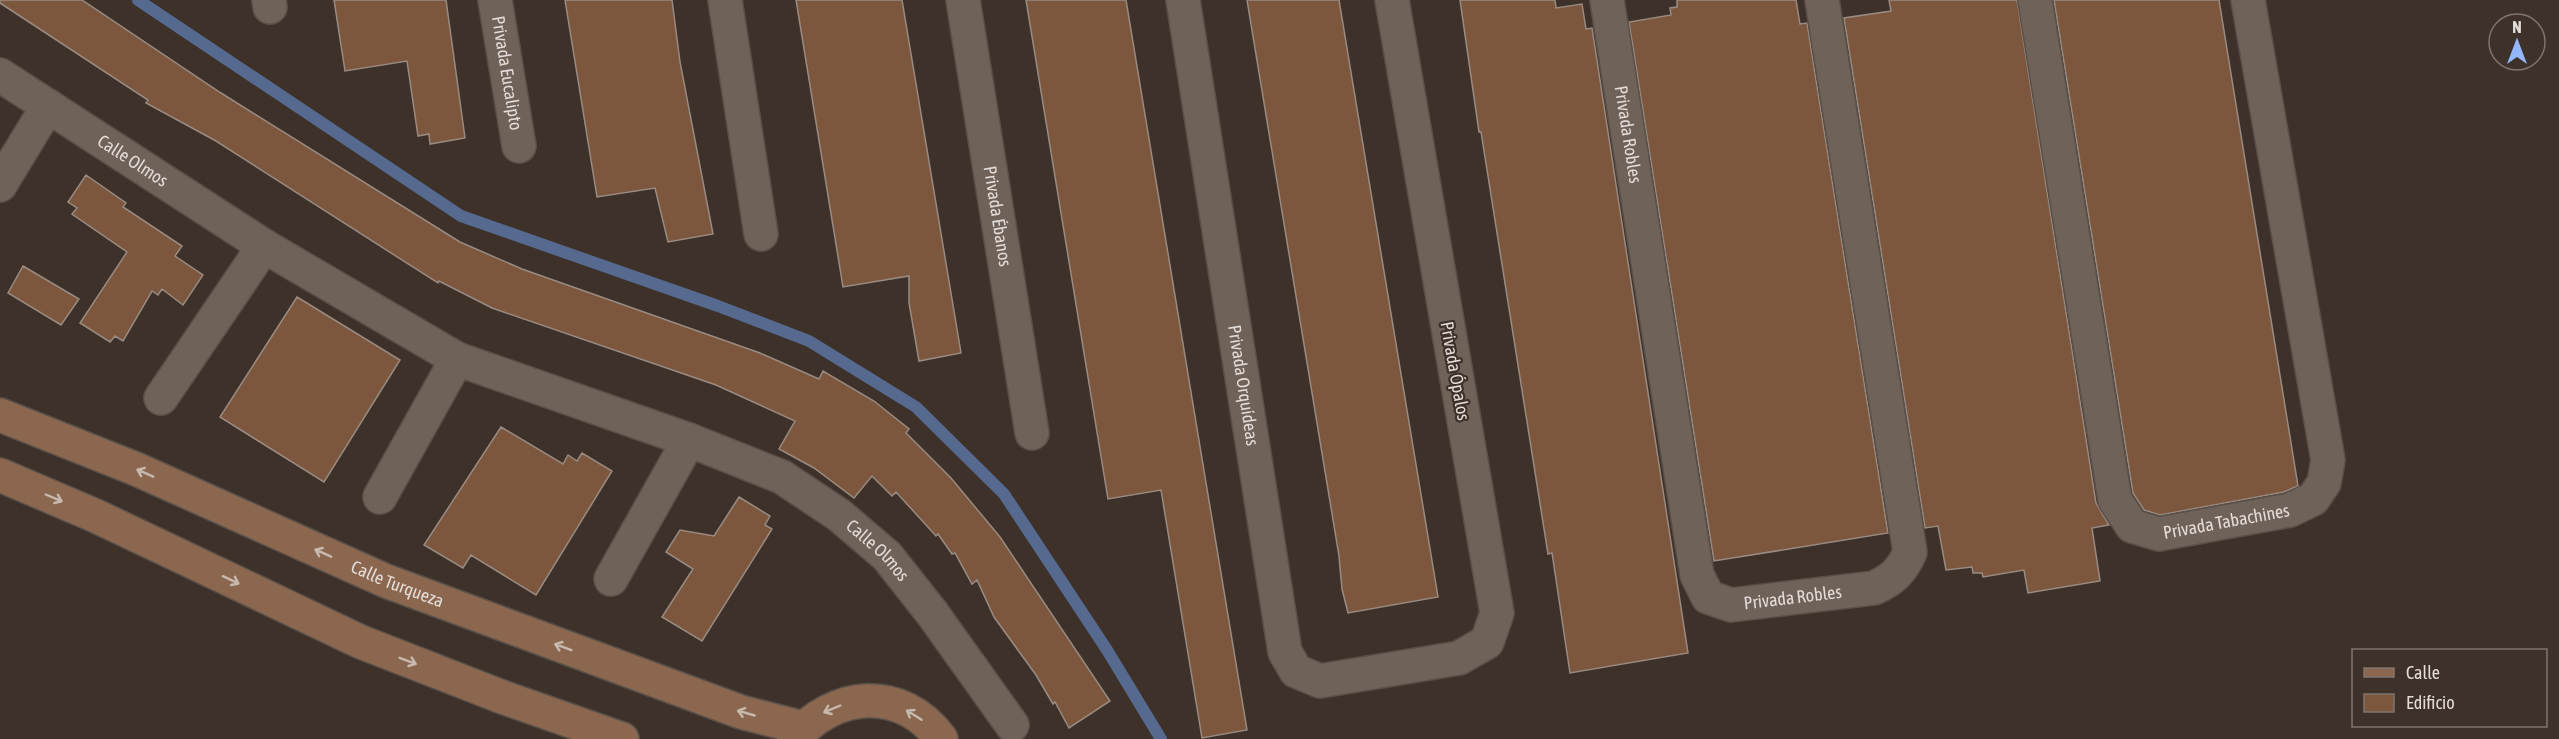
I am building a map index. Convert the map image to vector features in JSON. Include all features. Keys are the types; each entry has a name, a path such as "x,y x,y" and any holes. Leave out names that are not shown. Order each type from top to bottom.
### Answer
{"street":[{"name":"Privada Eucalipto","path":"495,0 519,146"},
{"path":"725,0 761,234"},
{"name":"Privada Ébanos","path":"963,0 1032,433"},
{"name":"Privada Orquídeas","path":"1183,0 1285,652 1296,671 1320,681 1391,669"},
{"name":"Privada Ópalos","path":"1391,669 1459,658 1487,642 1497,613 1392,0"},
{"name":"Privada Robles","path":"1607,0 1697,575 1708,597 1731,605 1874,588 1891,580 1904,567 1910,552 1822,0"},
{"name":"Privada Tabachines","path":"2035,0 2115,500 2132,526 2159,534 2290,510 2313,499 2324,483 2328,460 2248,0"},
{"name":"Calle Olmos","path":"0,75 264,246 457,358 689,440 782,477 839,515 886,556 932,613 1012,725"},
{"path":"0,185 48,106"},
{"path":"161,398 264,246"},
{"path":"380,497 457,358"},
{"name":"Calle Turqueza","path":"0,415 136,469 386,581 798,734"},
{"path":"611,579 689,440"},
{"path":"0,475 96,516 361,642 505,698 622,739"},
{"path":"798,734 825,711 866,700 894,704 907,710 919,717 941,739"}],"building":[{"path":"0,0 82,0 221,93 460,242 522,269 760,353 819,379 823,371 874,401 909,429 906,433 951,478 1000,537 1110,701 1069,728 1055,702 1053,704 1036,675 994,617 977,580 972,584 955,553 952,554 938,534 936,536 896,492 892,496 872,476 854,498 814,468 779,449 795,421 716,385 492,308 439,281 438,283 216,141 146,103 148,100 0,3"},
{"path":"334,0 446,0 465,138 430,144 429,134 418,136 407,61 345,71"},
{"path":"565,0 672,0 680,62 713,234 668,242 655,188 597,197"},
{"path":"796,0 902,0 961,353 919,361 909,303 909,276 843,287"},
{"path":"1026,0 1126,0 1247,730 1202,738 1161,490 1108,499"},
{"path":"1247,0 1339,0 1438,597 1348,613 1342,589 1339,556"},
{"path":"1460,0 1555,0 1556,8 1582,4 1586,29 1592,28 1688,653 1570,673 1552,553 1548,554 1481,132 1479,132"},
{"path":"1677,0 1796,0 1800,24 1807,23 1888,533 1714,561 1629,22 1671,15 1670,8 1677,7"},
{"path":"1889,0 2017,0 2096,503 2109,525 2092,528 2100,581 2028,593 2024,570 1983,577 1982,573 1973,573 1972,567 1946,570 1938,526 1925,528 1844,18 1891,11"},
{"path":"2054,0 2219,0 2298,486 2284,492 2160,515 2144,510 2133,493"},
{"path":"86,175 126,203 123,207 182,246 175,256 203,275 183,305 162,289 158,295 152,291 123,341 115,336 110,342 80,323 127,252 72,214 77,208 68,202"},
{"path":"23,266 79,299 61,325 8,293"},
{"path":"297,297 400,360 324,482 220,417"},
{"path":"501,427 563,464 568,455 577,461 582,453 612,471 536,595 471,555 463,568 424,545"},
{"path":"739,497 770,516 765,525 772,529 702,641 662,617 693,569 666,552 680,530 714,536"}],"waterway":[{"path":"138,0 461,216 718,306 809,341 916,407 1004,494 1107,650 1161,739"}]}
